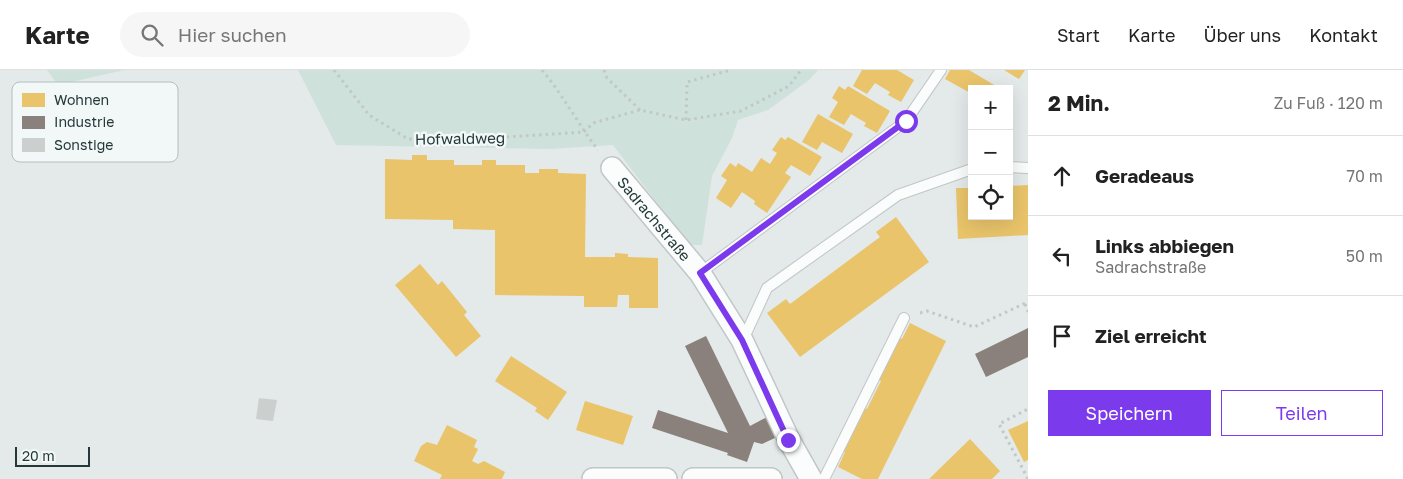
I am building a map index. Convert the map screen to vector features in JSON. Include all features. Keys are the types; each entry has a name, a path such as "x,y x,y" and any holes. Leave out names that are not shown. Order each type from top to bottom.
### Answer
{"street":[{"name":"Sadrachstraße","path":"612,168 700,273 742,340 788,440 811,479"},
{"path":"593,479 666,479"},
{"path":"693,479 772,479"}],"lane":[{"path":"700,273 906,121 941,70"},
{"path":"1013,167 1028,168"},
{"path":"742,340 767,288 898,195 968,170"},
{"path":"824,479 904,318"}],"path":[{"name":"Hofwaldweg","path":"334,70 369,115 408,139 476,139 584,132"},
{"path":"542,70 560,93 584,132 593,123 640,110 686,120 741,112 789,86 801,70"},
{"path":"604,70 607,78 640,110"},
{"path":"686,120 687,82 731,70"},
{"path":"904,318 927,312 974,327 1026,303 1028,312"},
{"path":"1028,410 999,424 1028,479"}],"shaded area":[{"path":"47,70 124,70 71,82 56,82"},
{"path":"298,70 818,70 809,80 768,110 738,120 732,138 712,176 702,245 689,245 613,145 550,149 336,145"}],"building: Wohnen":[{"path":"862,70 897,70 914,80 901,102 888,95 890,92 875,83 867,94 853,86"},
{"path":"950,70 969,70 994,85 968,85 968,92 945,79"},
{"path":"1004,70 1025,70 1019,79"},
{"path":"839,86 845,90 848,86 890,111 877,133 864,126 866,123 851,114 844,125 829,117 838,102 832,98"},
{"path":"818,114 853,134 842,153 822,142 817,150 802,142"},
{"path":"781,137 785,140 788,137 822,157 810,176 791,165 785,173 791,177 767,213 742,192 731,208 716,198 727,180 721,176 730,163 736,167 738,163 752,172 761,158 770,164 777,153 772,150"},
{"path":"412,155 427,155 427,160 454,160 454,165 482,165 482,160 496,160 496,165 525,165 525,173 539,173 539,169 558,169 558,173 586,174 585,257 615,257 615,253 628,254 628,257 658,258 658,308 629,308 629,295 618,295 617,307 584,307 584,296 495,295 495,230 453,229 453,220 385,219 385,159 412,160"},
{"path":"1028,185 1028,235 958,239 956,188 968,188 968,220 1013,220 1013,186"},
{"path":"896,217 929,262 800,357 767,313 786,299 790,304 880,237 876,232"},
{"path":"420,264 438,285 442,281 467,312 464,315 481,336 456,357 395,285"},
{"path":"910,323 946,341 878,479 862,479 838,467 845,452 842,451 864,407 867,409 881,381 877,379 898,337 902,339"},
{"path":"511,356 567,392 548,420 535,411 537,408 495,381"},
{"path":"585,401 633,416 623,445 576,430"},
{"path":"1028,421 1028,460 1024,462 1008,430"},
{"path":"447,425 477,440 474,447 478,449 472,461 478,464 484,461 505,472 502,479 440,479 442,475 414,461 421,446 427,442 437,445"},
{"path":"970,439 1000,471 992,479 929,479"}],"building: Industrie":[{"path":"1028,328 1028,357 986,377 975,354"},
{"path":"706,336 750,426 767,417 777,437 762,444 754,442 747,462 727,455 728,453 652,428 658,410 728,433 685,346"}],"building: Sonstige":[{"path":"259,398 277,400 273,421 256,419"}],"route":[{"path":"788,440 742,340 700,273 906,121"}]}
